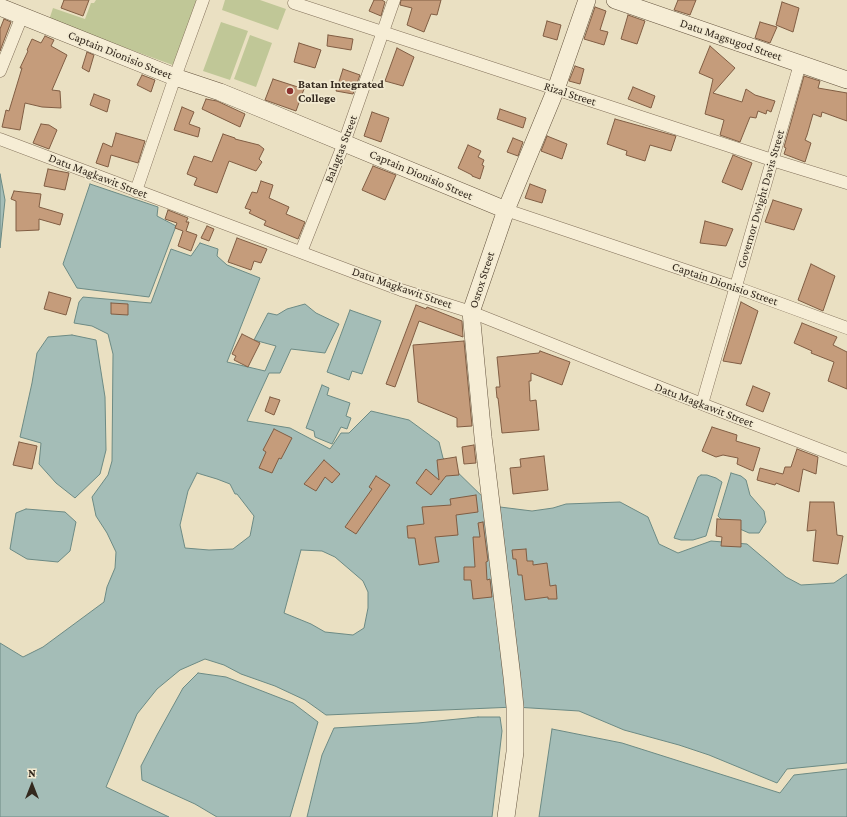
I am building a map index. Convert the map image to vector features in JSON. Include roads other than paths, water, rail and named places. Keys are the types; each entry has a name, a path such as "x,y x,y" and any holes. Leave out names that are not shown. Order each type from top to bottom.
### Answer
{"street":[{"path":"136,191 175,77 204,0"},
{"name":"Balagtas Street","path":"301,252 344,143 394,0"},
{"name":"Osrox Street","path":"506,817 515,752 515,707 483,437 471,312 506,210 556,89 586,0"},
{"name":"Datu Magsugod Street","path":"614,0 847,80"},
{"name":"Rizal Street","path":"294,3 772,160 847,183"},
{"name":"Captain Dionisio Street","path":"0,7 175,77 220,92 506,210 736,287 847,328"},
{"path":"0,71 22,16"},
{"name":"Governor Dwight Davis Street","path":"702,404 800,64"},
{"name":"Datu Magkawit Street","path":"0,138 84,169 136,191 401,290 471,312 847,460"}],"water":[{"path":"0,174 5,200 0,248"},
{"path":"90,184 158,207 157,216 176,226 149,297 77,288 63,264"},
{"path":"200,243 218,249 217,256 227,265 260,278 227,362 265,371 276,346 254,340 268,313 277,315 287,309 305,304 316,313 339,324 325,353 291,349 280,373 269,373 247,421 290,428 330,449 341,433 349,433 371,411 409,420 439,442 443,458 492,506 532,511 553,508 566,504 620,502 648,517 659,544 678,553 711,541 747,544 786,577 801,585 834,583 847,574 847,763 787,769 777,783 709,755 624,730 579,711 515,707 326,715 305,700 275,686 241,674 224,665 205,659 180,670 157,689 137,714 106,787 169,817 0,817 0,643 23,657 43,647 104,602 107,587 115,568 116,552 107,533 96,516 92,497 108,475 112,461 113,354 108,334 92,326 74,323 79,302 83,297 151,303 171,249 191,256","holes":["197,473 230,484 235,494 237,494 254,516 250,536 233,549 209,550 185,548 180,525 188,491","301,550 322,551 335,557 363,581 368,592 368,608 364,628 353,635 325,632 311,624 284,613"]},
{"path":"350,310 381,321 362,374 352,371 349,380 327,372"},
{"path":"72,335 96,340 105,397 106,450 100,474 75,498 56,483 39,464 41,443 20,437 37,353 48,337"},
{"path":"322,385 329,388 327,395 350,403 346,416 351,418 347,429 341,427 332,444 315,437 314,431 306,428"},
{"path":"731,473 741,476 746,480 750,495 764,511 766,522 759,533 749,533 724,522 718,516"},
{"path":"701,475 716,478 722,482 706,536 693,540 681,540 674,538 698,477"},
{"path":"26,509 65,512 76,522 70,551 58,562 27,559 10,549 16,513"},
{"path":"198,673 226,677 293,703 318,722 290,817 217,817 195,804 142,780 141,766 157,735 183,688"},
{"path":"478,717 500,717 502,731 492,817 307,817 322,755 334,728 418,723"},
{"path":"552,729 622,743 780,793 794,775 847,769 847,817 539,817"}],"place":[{"name":"Batan Integrated College","path":"290,91"}]}
